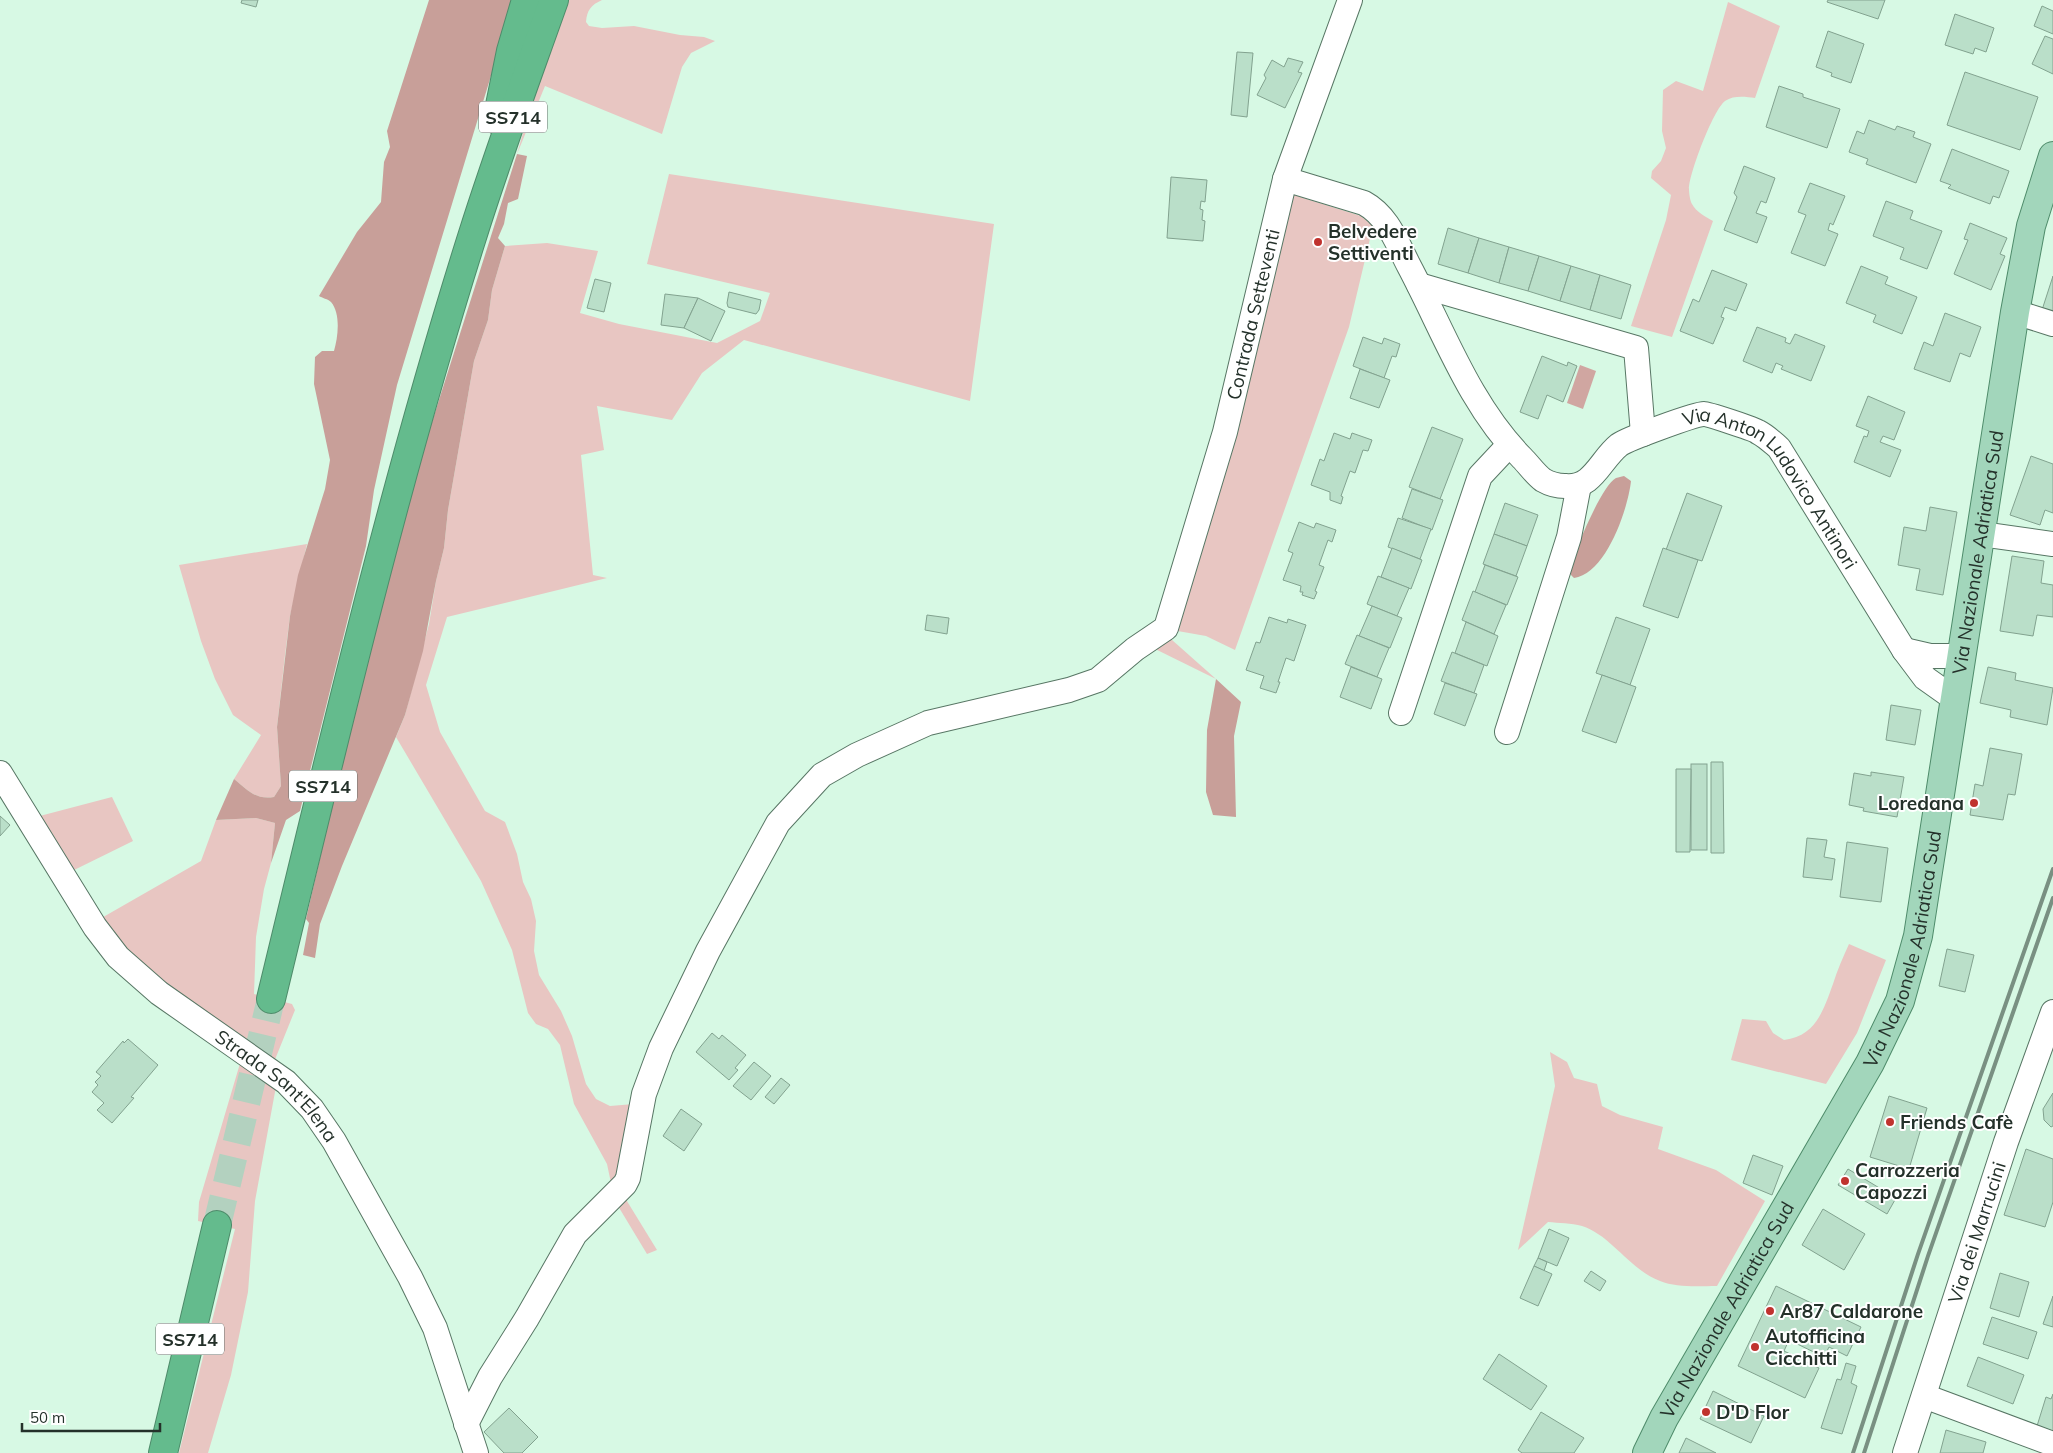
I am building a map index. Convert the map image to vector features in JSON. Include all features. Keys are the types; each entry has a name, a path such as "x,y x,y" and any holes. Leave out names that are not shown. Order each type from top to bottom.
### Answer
{"highway":[{"path":"472,235 511,50 526,0"},
{"name":"SS714","path":"271,999 375,574 423,399 472,235 554,0"},
{"name":"SS714","path":"163,1453 217,1225"}],"main road":[{"name":"Via Nazionale Adriatica Sud","path":"1647,1453 1669,1410 1870,1063 1900,1001 1918,936 2015,312 2031,226 2053,156"}],"street":[{"name":"Contrada Setteventi","path":"466,1424 490,1377 527,1318 575,1234 625,1184 628,1178 644,1094 661,1048 683,1007 708,951 778,824 822,775 857,755 928,723 1069,690 1098,680 1135,649 1166,628 1225,432 1285,179 1350,0"},
{"path":"1285,179 1364,202 1376,209 1390,230 1419,285 1470,389 1509,445 1543,480 1555,485 1570,487 1579,485 1569,537 1507,732"},
{"path":"1419,285 1636,348 1643,434"},
{"path":"2015,312 2053,324"},
{"name":"Via Anton Ludovico Antinori","path":"1579,485 1596,473 1602,463 1619,445 1643,434 1705,414 1757,431 1780,448 1904,650 1925,678 1956,700"},
{"path":"1401,714 1480,476 1509,445"},
{"path":"1981,534 2053,544"},
{"path":"1904,650 1930,656 1962,656"},
{"name":"Strada Sant'Elena","path":"0,773 95,927 118,957 159,993 286,1082 312,1109 334,1141 410,1277 435,1328 476,1453"},
{"name":"Via dei Marrucini","path":"1905,1453 2006,1142 2053,1012"},
{"path":"1924,1396 2053,1444"}],"shaded area":[{"path":"429,0 514,0 397,385 374,490 366,546 300,811 286,820 271,863 275,823 256,818 216,820 234,779 257,796 267,798 274,797 281,786 277,727 290,616 298,575 325,489 330,460 314,384 315,357 322,351 334,351 337,339 337,319 331,302 319,296 357,232 381,202 384,162 390,147 387,131"},
{"path":"568,0 602,0 592,6 587,14 586,22 589,26 602,28 634,26 680,35 704,37 715,41 691,53 682,67 662,134 545,86 517,154 538,81"},
{"path":"1728,2 1780,26 1755,98 1736,97 1725,101 1714,116 1697,157 1690,181 1690,199 1701,214 1713,221 1672,337 1631,326 1666,220 1671,195 1651,178 1652,171 1661,161 1666,148 1662,131 1663,90 1676,81 1703,91"},
{"path":"517,154 527,156 518,199 508,203 504,224 498,238 505,246 492,290 488,320 474,361 448,510 444,548 423,651 405,715 320,924 315,958 303,955 309,923 306,919 351,723 426,441"},
{"path":"669,174 994,224 970,401 744,340 702,373 672,420 597,406 604,450 581,455 593,575 607,578 447,617 426,685 440,732 485,811 505,822 517,854 523,882 531,899 536,921 534,951 539,975 561,1011 572,1036 586,1084 596,1099 610,1106 634,1104 624,1163 611,1183 607,1164 574,1104 560,1045 548,1029 536,1024 528,1013 512,950 481,881 396,737 405,715 429,624 444,548 448,510 474,361 488,320 492,290 505,246 547,243 598,251 580,313 619,324 717,343 760,321 770,293 647,264"},
{"path":"1291,194 1361,216 1373,226 1349,327 1235,650 1206,636 1172,630"},
{"path":"1580,365 1596,371 1583,409 1567,403"},
{"path":"1624,476 1631,481 1629,493 1620,523 1613,538 1596,565 1586,574 1574,578 1569,568 1596,505 1610,483 1616,478"},
{"path":"307,544 290,616 277,727 281,786 274,797 267,798 257,796 234,779 261,735 233,715 215,679 201,641 179,565"},
{"path":"1163,632 1216,679 1145,644"},
{"path":"1216,679 1241,702 1234,736 1236,817 1213,815 1206,792 1207,730"},
{"path":"112,797 133,841 68,873 36,817"},
{"path":"256,818 275,823 271,863 264,889 256,937 254,994 292,1004 295,1010 274,1062 151,973 98,920 201,861 216,820"},
{"path":"1849,944 1886,960 1857,1033 1826,1084 1731,1060 1742,1019 1766,1021 1773,1033 1784,1040 1795,1038 1811,1028 1822,1013"},
{"path":"1550,1052 1567,1062 1574,1078 1597,1084 1602,1106 1620,1115 1663,1127 1658,1149 1716,1170 1765,1201 1717,1286 1681,1286 1660,1281 1639,1269 1592,1230 1578,1225 1548,1222 1518,1250 1555,1086"},
{"path":"241,1060 277,1081 255,1201 248,1292 231,1375 208,1453 179,1453 235,1229 198,1221 199,1202"},
{"path":"622,1193 657,1250 647,1254 615,1201"}],"building":[{"path":"242,0 258,0 256,7 241,3"},
{"path":"1828,0 1885,0 1878,19 1827,2"},
{"path":"2042,6 2053,11 2053,34 2034,26"},
{"path":"1955,14 1994,28 1986,52 1975,48 1973,54 1945,45"},
{"path":"1828,31 1864,44 1851,83 1831,76 1832,73 1816,67"},
{"path":"2045,36 2053,39 2053,74 2032,64"},
{"path":"1237,52 1253,53 1247,117 1231,115"},
{"path":"1288,58 1303,62 1298,72 1302,73 1285,108 1257,95 1266,78 1264,75 1272,60 1284,67"},
{"path":"1965,72 2038,97 2020,150 1947,125"},
{"path":"1779,86 1803,94 1803,97 1840,109 1827,148 1766,127"},
{"path":"1869,120 1895,130 1897,126 1915,132 1913,137 1931,144 1916,183 1866,164 1868,159 1849,152 1857,131 1864,134"},
{"path":"1952,149 2009,171 1999,198 1993,196 1990,204 1948,188 1951,185 1940,181"},
{"path":"1744,166 1775,178 1766,203 1761,201 1756,213 1767,217 1757,243 1724,230 1737,197 1734,193"},
{"path":"1171,177 1207,180 1205,202 1201,201 1200,209 1203,210 1202,220 1205,221 1203,241 1167,238"},
{"path":"1810,183 1845,196 1833,225 1830,223 1828,230 1838,234 1825,266 1791,253 1806,215 1798,212"},
{"path":"1886,201 1913,211 1910,219 1942,231 1927,269 1900,259 1904,248 1873,236"},
{"path":"1970,223 2007,238 2000,254 2005,256 1991,290 1954,274 1968,240 1964,239"},
{"path":"1448,228 1479,238 1468,273 1438,264"},
{"path":"1479,238 1509,247 1499,283 1468,273"},
{"path":"1509,247 1539,256 1528,291 1499,283"},
{"path":"1539,256 1571,266 1560,301 1528,291"},
{"path":"1571,266 1600,275 1590,310 1560,301"},
{"path":"1861,266 1888,277 1885,284 1917,297 1902,334 1873,322 1876,315 1846,303"},
{"path":"1712,270 1747,284 1736,311 1725,307 1721,317 1724,318 1713,344 1680,331 1693,299 1699,302"},
{"path":"1600,275 1631,285 1621,319 1590,310"},
{"path":"2053,276 2053,314 2042,310"},
{"path":"595,279 611,283 604,312 587,308"},
{"path":"729,292 761,300 759,310 756,314 728,307"},
{"path":"665,294 698,298 684,328 661,325"},
{"path":"698,298 725,311 711,341 684,328"},
{"path":"1945,313 1981,327 1970,357 1960,353 1950,382 1914,369 1924,342 1933,346"},
{"path":"1757,327 1786,338 1785,342 1790,344 1795,334 1825,346 1811,381 1781,369 1783,366 1776,363 1772,373 1743,361"},
{"path":"1363,337 1382,344 1384,338 1400,344 1396,357 1392,356 1384,378 1353,366"},
{"path":"1542,356 1567,366 1568,362 1577,366 1563,402 1547,395 1538,419 1520,412"},
{"path":"1360,369 1390,380 1379,408 1350,398"},
{"path":"1868,396 1905,412 1894,440 1883,436 1880,442 1901,450 1890,477 1854,462 1864,436 1867,437 1869,431 1856,426"},
{"path":"1432,427 1463,439 1440,499 1409,487"},
{"path":"1334,433 1350,439 1352,433 1372,440 1368,451 1363,450 1355,473 1350,471 1341,496 1343,497 1341,504 1330,500 1330,492 1311,485 1320,459 1324,461"},
{"path":"2031,456 2053,464 2053,513 2045,510 2040,525 2010,515"},
{"path":"1412,489 1443,500 1432,530 1402,518"},
{"path":"1687,493 1722,506 1702,561 1666,550"},
{"path":"1505,503 1538,515 1527,546 1494,534"},
{"path":"1930,507 1957,512 1943,595 1916,590 1920,569 1898,565 1904,527 1926,531"},
{"path":"1398,518 1431,529 1420,559 1388,547"},
{"path":"1299,522 1314,528 1316,523 1336,530 1332,542 1328,540 1319,565 1324,567 1314,599 1302,595 1303,592 1300,592 1301,586 1283,580 1293,553 1288,551"},
{"path":"1494,534 1527,546 1516,576 1483,564"},
{"path":"1392,548 1422,560 1411,589 1381,577"},
{"path":"1663,548 1698,560 1678,618 1643,606"},
{"path":"2012,556 2044,561 2041,583 2053,585 2053,617 2037,615 2033,636 2000,631"},
{"path":"1485,565 1518,577 1507,605 1475,592"},
{"path":"1378,576 1409,588 1397,616 1367,604"},
{"path":"1473,591 1506,605 1494,634 1462,620"},
{"path":"1372,606 1402,618 1390,648 1359,636"},
{"path":"927,615 949,618 947,634 925,630"},
{"path":"1269,617 1287,623 1288,619 1306,625 1294,661 1286,658 1276,693 1260,688 1264,676 1246,670 1256,642 1260,643"},
{"path":"1616,617 1650,629 1630,685 1596,673"},
{"path":"1466,622 1498,636 1487,666 1455,653"},
{"path":"1357,635 1389,648 1377,677 1345,664"},
{"path":"1452,652 1484,665 1474,693 1441,681"},
{"path":"1351,667 1382,679 1371,709 1340,697"},
{"path":"1988,667 2016,673 2015,680 2053,688 2047,725 2010,717 2011,710 1980,703"},
{"path":"1602,675 1636,687 1616,743 1582,731"},
{"path":"1445,683 1477,694 1465,726 1434,714"},
{"path":"1891,705 1921,710 1915,745 1886,740"},
{"path":"1990,748 2022,754 2015,795 2008,794 2003,820 1970,815 1975,784 1983,786"},
{"path":"1711,762 1723,762 1724,853 1711,853"},
{"path":"1691,764 1707,764 1707,850 1691,850"},
{"path":"1676,769 1691,769 1690,852 1676,852"},
{"path":"1871,772 1904,777 1897,817 1863,811 1864,808 1849,805 1854,773 1871,776"},
{"path":"0,816 10,825 0,836"},
{"path":"1807,838 1827,840 1824,857 1835,859 1832,880 1803,877"},
{"path":"1847,842 1888,848 1881,902 1840,897"},
{"path":"1947,949 1974,955 1965,992 1939,986"},
{"path":"712,1033 719,1039 722,1035 746,1055 735,1068 738,1070 729,1080 696,1052"},
{"path":"128,1039 158,1065 131,1097 134,1098 112,1123 97,1110 104,1103 92,1092 98,1085 95,1082 101,1076 96,1072 123,1041 124,1043"},
{"path":"754,1062 771,1076 751,1100 733,1086"},
{"path":"781,1078 790,1085 774,1104 765,1097"},
{"path":"2053,1093 2053,1126 2051,1127 2044,1120 2043,1109"},
{"path":"1889,1096 1927,1108 1909,1169 1870,1157"},
{"path":"681,1109 702,1124 684,1151 663,1136"},
{"path":"2026,1149 2053,1159 2053,1202 2045,1227 2004,1215"},
{"path":"1753,1155 1783,1166 1772,1195 1743,1183"},
{"path":"1848,1169 1896,1198 1887,1214 1838,1185"},
{"path":"1823,1209 1865,1234 1844,1270 1802,1245"},
{"path":"1549,1229 1569,1238 1557,1266 1538,1258"},
{"path":"1538,1258 1547,1262 1544,1271 1534,1266"},
{"path":"1534,1266 1552,1274 1538,1306 1520,1298"},
{"path":"1591,1271 1606,1281 1600,1291 1584,1281"},
{"path":"2000,1273 2029,1282 2019,1317 1990,1308"},
{"path":"1776,1286 1861,1327 1847,1356 1829,1347 1824,1357 1789,1340 1784,1351 1819,1368 1805,1398 1738,1366"},
{"path":"2053,1296 2053,1327 2043,1324"},
{"path":"1992,1317 2037,1332 2028,1359 1983,1344"},
{"path":"1499,1354 1547,1386 1531,1410 1483,1379"},
{"path":"1978,1357 2024,1375 2013,1404 1967,1386"},
{"path":"1846,1363 1856,1366 1851,1383 1857,1386 1842,1434 1821,1428 1837,1379 1841,1380"},
{"path":"1713,1391 1764,1416 1751,1443 1700,1419"},
{"path":"2053,1394 2053,1431 2037,1426 2046,1397 2051,1399"},
{"path":"509,1408 538,1437 522,1453 504,1453 484,1432"},
{"path":"1541,1412 1584,1438 1574,1453 1522,1453 1518,1450"},
{"path":"1946,1430 1986,1442 1983,1453 1940,1453"},
{"path":"1686,1438 1716,1453 1679,1453"}],"tunnel":[{"path":"217,1225 271,999"}],"railway":[{"path":"1853,1453 1918,1254 2053,869"},
{"path":"1864,1453 1928,1256 2053,898"}],"place":[{"name":"Belvedere Settiventi","path":"1318,242"},
{"name":"Loredana","path":"1974,803"},
{"name":"Friends Cafè","path":"1890,1122"},
{"name":"Carrozzeria Capozzi","path":"1845,1181"},
{"name":"Ar87 Caldarone","path":"1770,1311"},
{"name":"Autofficina Cicchitti","path":"1755,1347"},
{"name":"D'D Flor","path":"1706,1412"}]}
